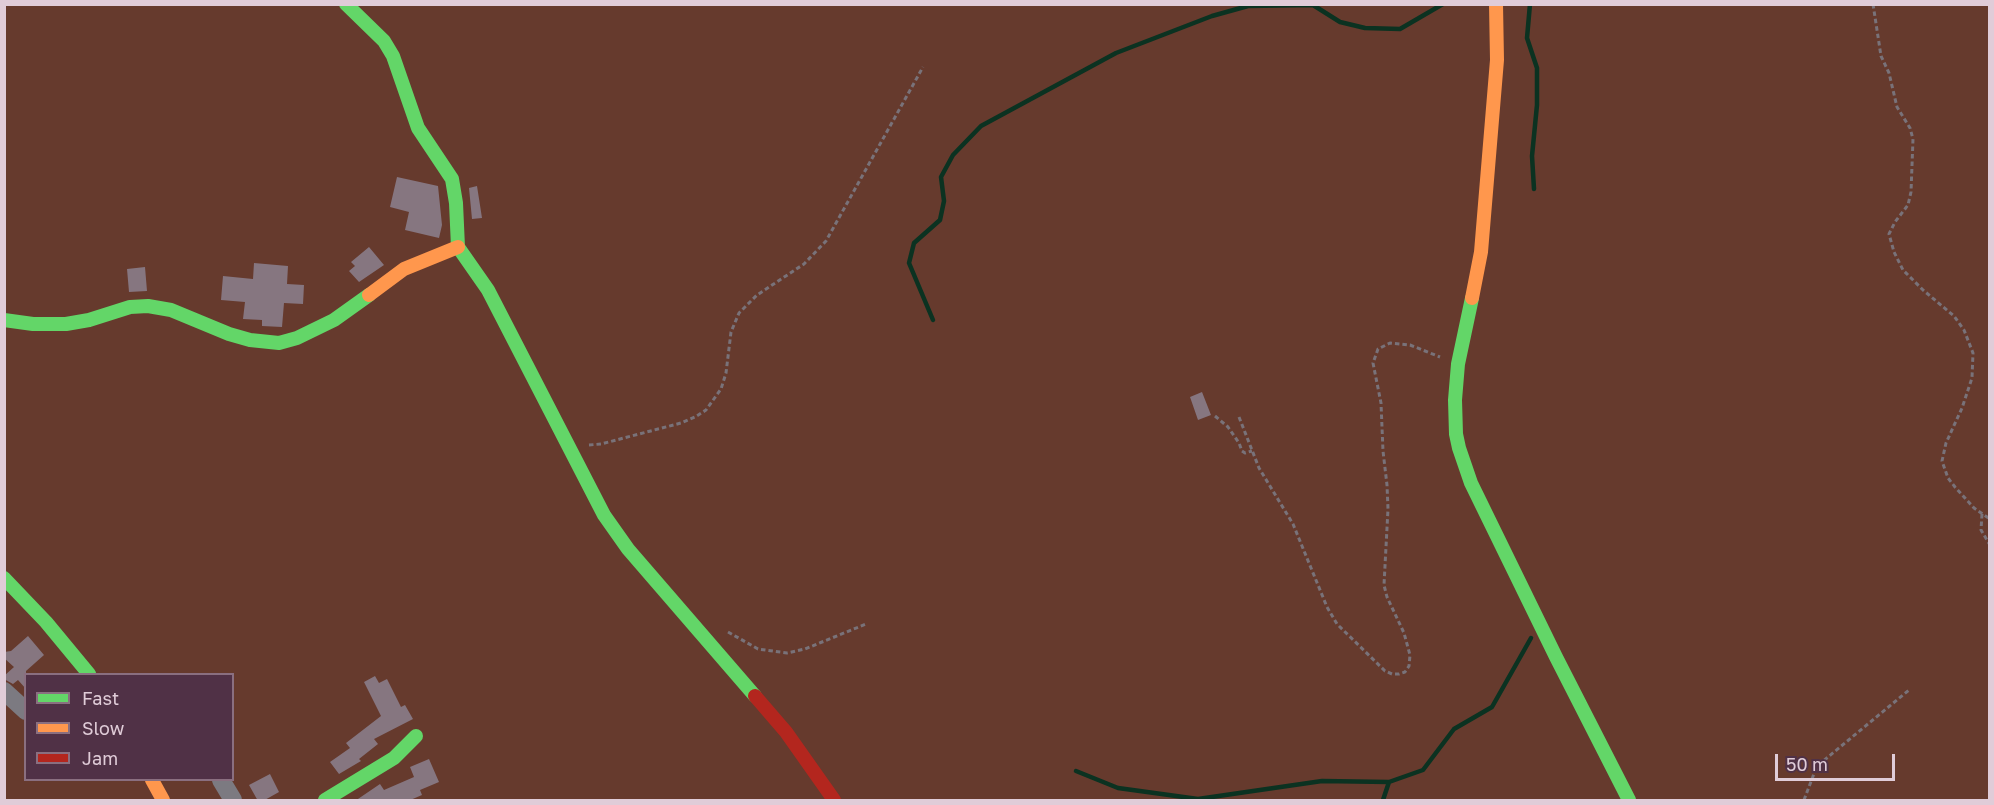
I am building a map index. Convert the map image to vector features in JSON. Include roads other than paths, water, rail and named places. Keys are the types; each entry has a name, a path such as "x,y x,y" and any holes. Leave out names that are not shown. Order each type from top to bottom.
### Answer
{"street":[{"path":"346,4 389,47 418,128 452,179 456,203 458,247 488,290 615,532 786,732 834,801"},
{"path":"1496,4 1497,60 1481,252 1458,364 1454,417 1459,448 1464,464 1556,657 1629,801"},
{"path":"4,320 33,324 66,324 89,320 130,307 148,306 171,310 229,334 250,340 279,343 297,338 334,320 404,269 458,247"},
{"path":"4,578 46,622 87,673"},
{"path":"4,691 24,709"},
{"path":"325,801 394,758 416,736"},
{"path":"153,781 163,801"},
{"path":"222,781 233,801"}],"waterway":[{"path":"933,320 909,263 914,243 940,220 944,201 941,177 953,155 981,126 1116,53 1212,16 1248,6 1313,5 1340,22 1365,28 1400,29 1443,4"},
{"path":"1530,4 1527,38 1537,68 1537,105 1532,156 1534,189"},
{"path":"1076,771 1118,788 1198,799 1322,781 1389,782 1423,770 1454,729 1492,707 1531,638"},
{"path":"1383,800 1389,782"}]}
